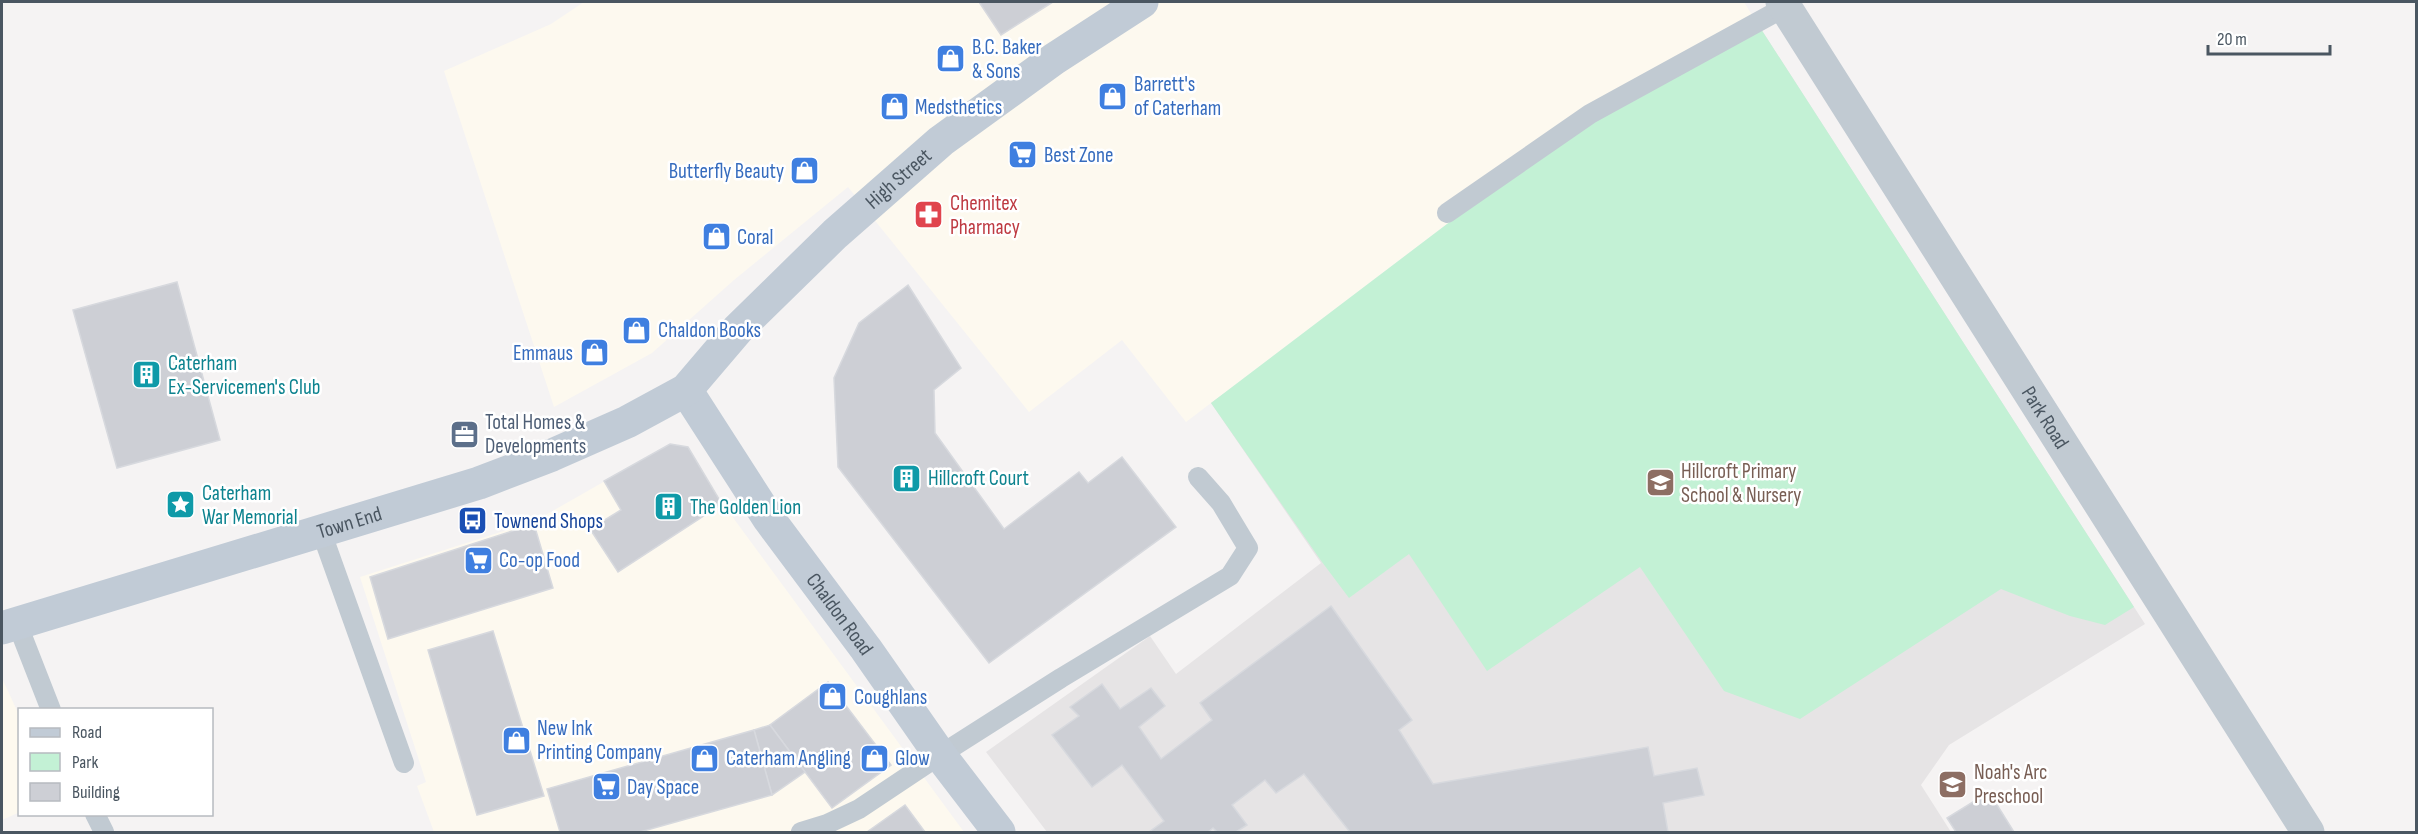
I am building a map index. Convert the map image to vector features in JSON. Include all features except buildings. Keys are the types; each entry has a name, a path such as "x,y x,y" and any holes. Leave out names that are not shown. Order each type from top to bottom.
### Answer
{"main road":[{"name":"High Street","path":"686,390 738,328 835,234 941,141 1054,59 1142,2"},
{"name":"Town End","path":"9,625 479,483 552,455 627,422 686,390"},
{"name":"Chaldon Road","path":"686,390 769,519 866,649 940,755 999,832"}],"street":[{"name":"Park Road","path":"1784,4 2308,832"}],"lane":[{"path":"1447,213 1590,114 1784,4"},
{"path":"802,832 827,824 859,809 940,755 1230,576 1248,548 1221,503 1198,477"},
{"path":"321,531 404,763"},
{"path":"9,625 50,708"},
{"path":"96,816 104,832"}],"shaded area":[{"path":"584,2 1744,2 1752,15 1476,202 1186,422 1122,340 1029,412 848,187 734,280 652,353 554,407 444,71 551,24"},
{"name":"Hillcroft Primary School & Nursery","path":"1752,15 2145,624 1949,745 1921,785 1951,832 1047,832 986,752 1150,636 1176,674 1321,563 1211,403"},
{"path":"670,444 688,447 723,504 964,832 434,832 417,786 426,782 360,577 535,521"},
{"path":"2,678 18,713 18,813 2,820"}],"green space":[{"name":"Hillcroft Primary School & Nursery","path":"1752,15 2134,607 2105,625 2070,616 2001,589 1800,719 1724,691 1640,567 1487,671 1409,554 1349,598 1211,403 1476,202"}],"place":[{"name":"B.C. Baker & Sons","path":"951,59"},
{"name":"Barrett's of Caterham","path":"1113,96"},
{"name":"Medsthetics","path":"894,107"},
{"name":"Best Zone","path":"1023,155"},
{"name":"Butterfly Beauty","path":"805,171"},
{"name":"Chemitex Pharmacy","path":"929,215"},
{"name":"Coral","path":"716,237"},
{"name":"Chaldon Books","path":"637,330"},
{"name":"Emmaus","path":"594,353"},
{"name":"Caterham Ex-Servicemen's Club","path":"147,375"},
{"name":"Total Homes & Developments","path":"464,434"},
{"name":"Hillcroft Court","path":"907,478"},
{"name":"Hillcroft Primary School & Nursery","path":"1660,483"},
{"name":"Caterham War Memorial","path":"181,505"},
{"name":"The Golden Lion","path":"669,507"},
{"name":"Townend Shops","path":"473,521"},
{"name":"Co-op Food","path":"478,560"},
{"name":"Coughlans","path":"833,697"},
{"name":"New Ink Printing Company","path":"516,740"},
{"name":"Caterham Angling","path":"705,758"},
{"name":"Glow","path":"874,758"},
{"name":"Noah's Arc Preschool","path":"1953,784"},
{"name":"Day Space","path":"606,787"}]}
